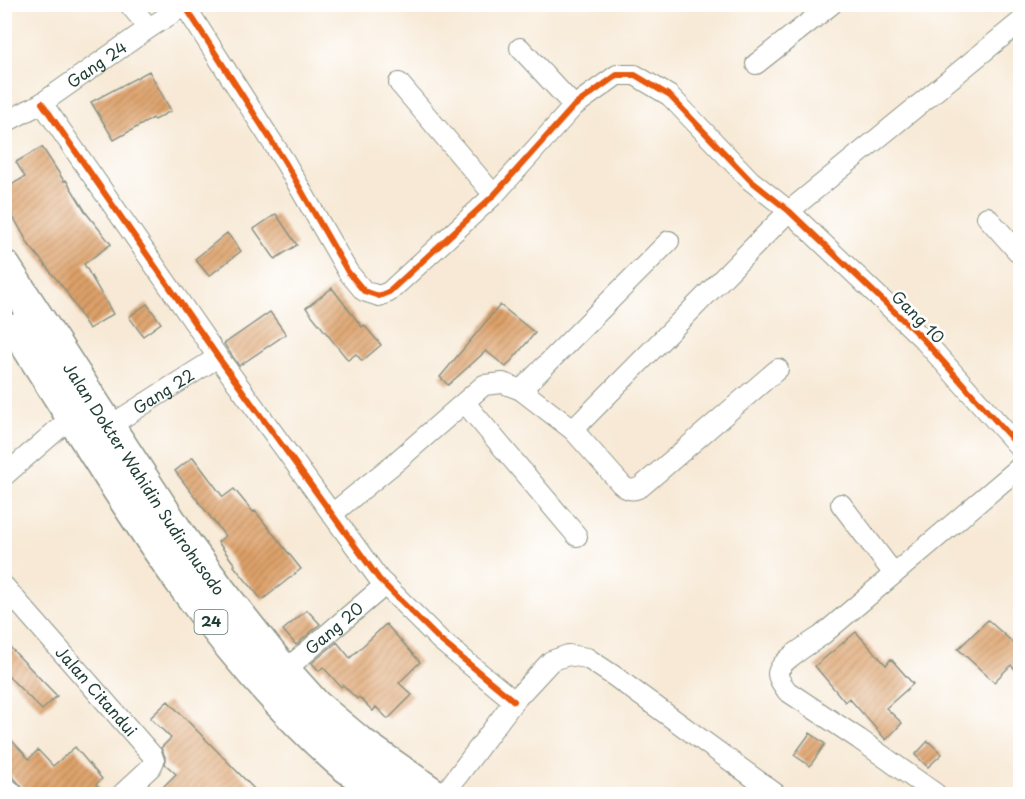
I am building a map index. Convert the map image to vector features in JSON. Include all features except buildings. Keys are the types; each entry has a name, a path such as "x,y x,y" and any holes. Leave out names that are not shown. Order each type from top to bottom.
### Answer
{"highway":[{"name":"Jalan Dokter Wahidin Sudirohusodo","path":"4,267 181,539 220,592 284,671 315,706 358,742 432,795"},
{"name":"Jalan Dokter Wahidin Sudirohusodo","path":"4,309 151,539 203,611 276,699 341,761 387,795"}],"street":[{"path":"129,4 148,28"},
{"path":"756,64 832,4"},
{"name":"Gang 24","path":"4,123 42,103 148,28 186,5"},
{"name":"Gang 10","path":"186,5 285,162 348,272 364,291 379,296 389,292 494,195 574,106 617,75 635,75 670,96 750,180 789,212 922,338 1018,440"},
{"path":"573,430 789,212 1020,22"},
{"path":"520,48 574,106"},
{"path":"399,83 494,195"},
{"path":"42,103 218,357 385,585 440,640 514,701"},
{"path":"987,217 1020,254"},
{"path":"521,390 669,241"},
{"name":"Gang 22","path":"108,427 218,357"},
{"path":"332,513 396,462 484,385 494,382 511,385 521,390 573,430 625,488 634,490 642,486 778,369"},
{"path":"465,403 577,536"},
{"path":"4,476 73,416"},
{"path":"936,795 859,739 787,691 780,682 778,674 780,668 791,656 821,636 1020,467"},
{"path":"841,504 894,574"},
{"name":"Gang 20","path":"284,671 385,585"},
{"name":"Jalan Citandui","path":"4,586 152,755 154,759 152,767 122,795"},
{"path":"444,795 514,701 552,661 568,655 587,658 672,717 776,795"},
{"path":"4,785 13,795"}],"cycle path":[{"path":"185,6 285,162 348,272 364,291 379,296 389,292 494,195 574,106 617,75 635,75 670,96 750,180 789,211 922,338 1020,448"},
{"path":"42,103 218,357 379,579 440,640 514,701"}]}
